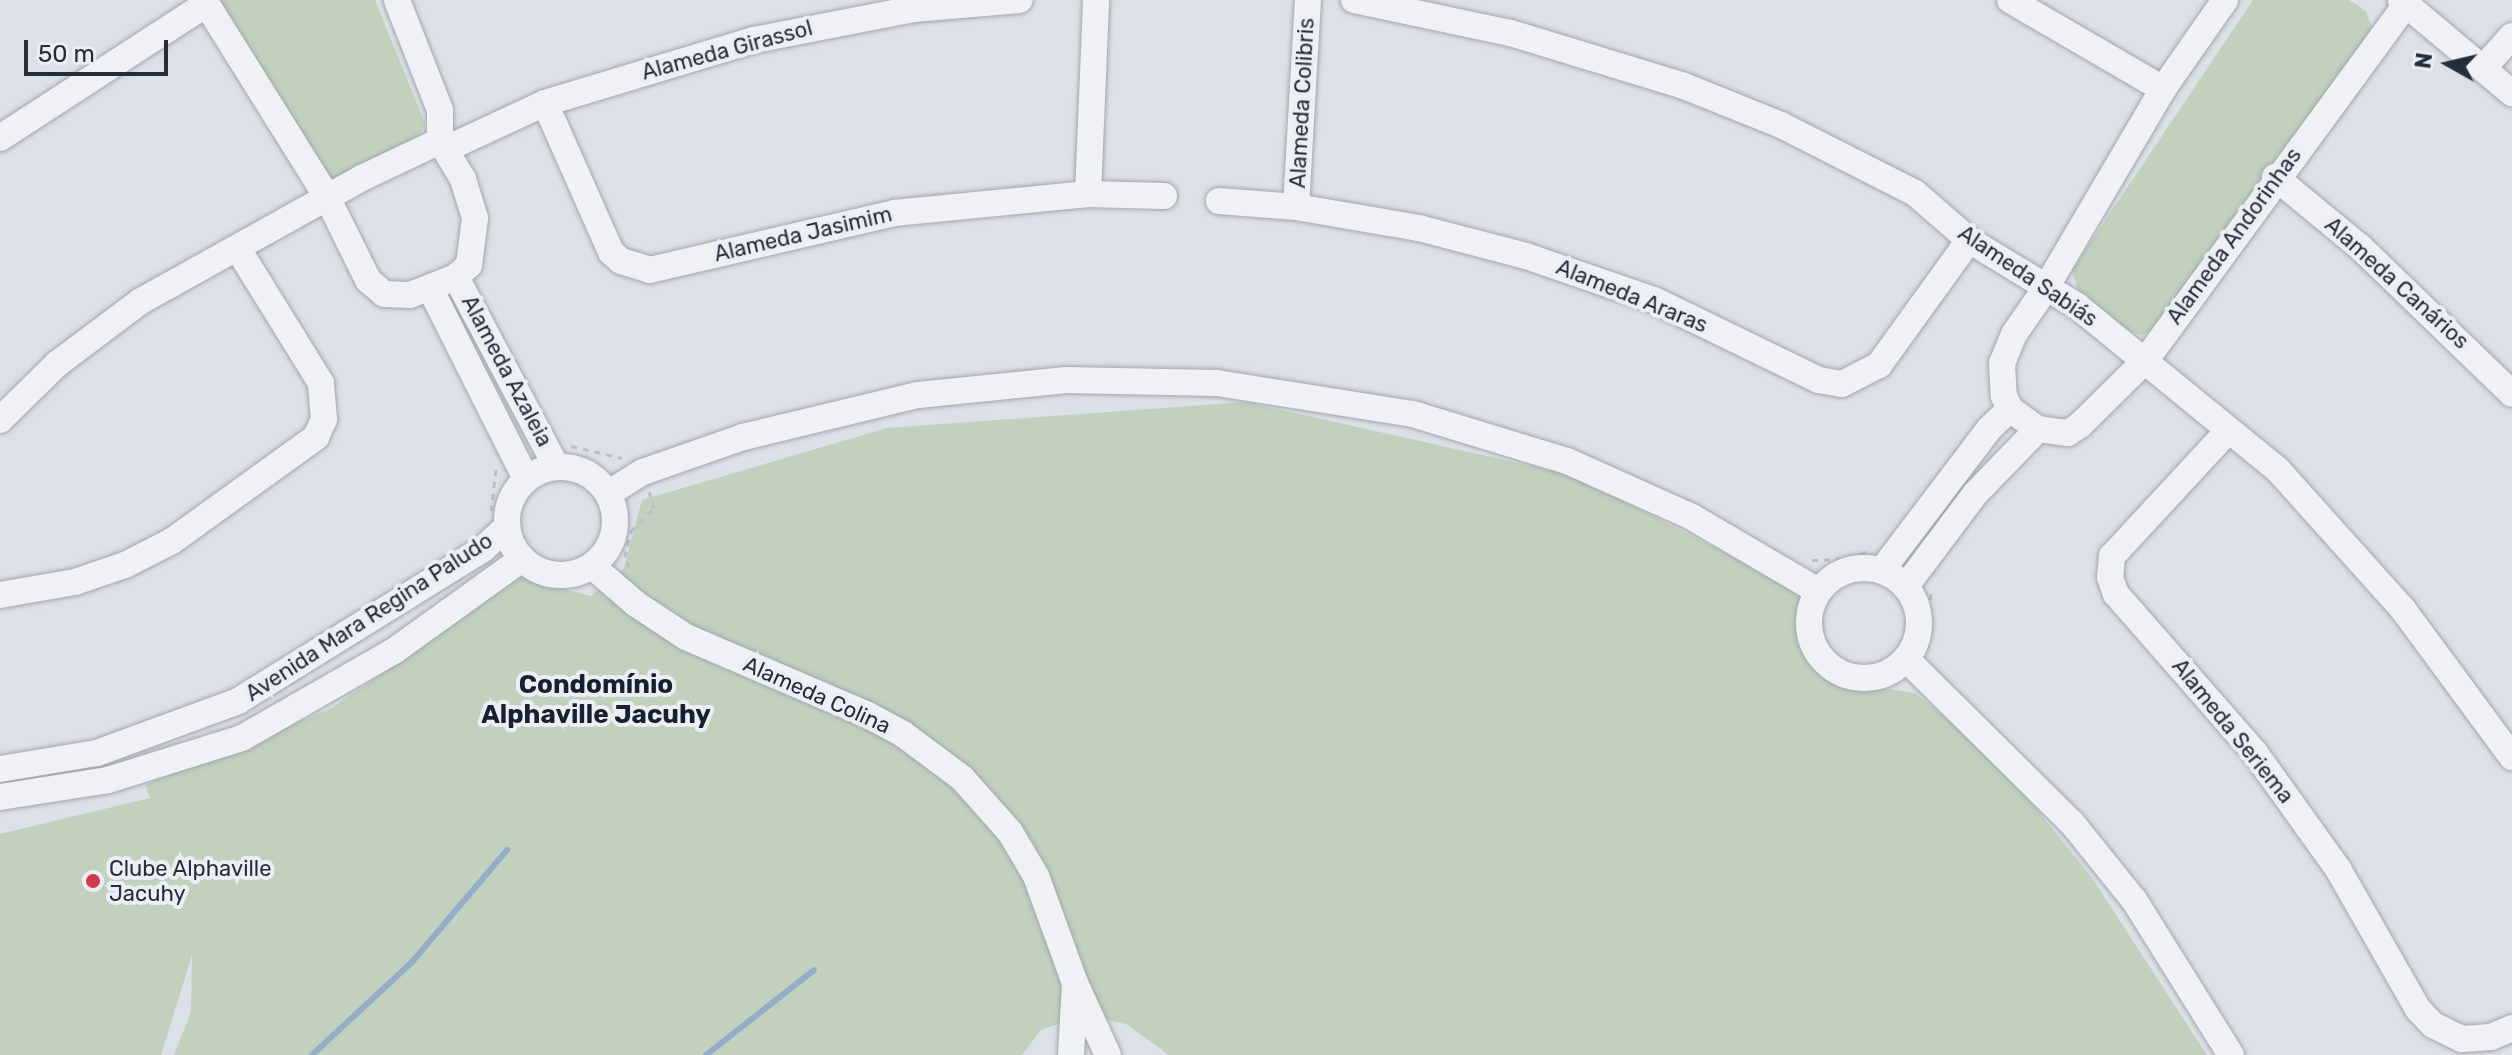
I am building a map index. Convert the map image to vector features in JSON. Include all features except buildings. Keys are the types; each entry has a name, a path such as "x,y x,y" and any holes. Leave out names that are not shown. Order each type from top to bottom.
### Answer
{"street":[{"name":"Alameda Azaleia","path":"205,2 327,197 355,260 384,294 410,295 456,277 469,265 475,244 475,218 444,144 440,110 397,0"},
{"name":"Alameda Girassol","path":"0,420 57,364 141,301 327,197 444,144 545,103 754,40 914,9 1020,0"},
{"path":"1088,194 1096,0"},
{"name":"Alameda Colibris","path":"1296,207 1308,0"},
{"name":"Alameda Sabiás","path":"1354,0 1511,33 1684,86 1877,172 1915,193 1969,240 2046,288 2145,361 2227,432 2278,470 2344,538 2463,686 2512,757"},
{"path":"2010,0 2163,89"},
{"path":"2225,0 2163,89 2046,288 2014,334 2002,363 2001,381 2010,409 2038,429 1975,494 1914,576 1920,623 1917,655 2072,823 2134,900 2231,1055"},
{"path":"0,138 205,2"},
{"path":"2403,2 2485,66 2512,93"},
{"name":"Alameda Andorinhas","path":"2038,429 2068,433 2145,361 2403,2"},
{"path":"2485,66 2512,36"},
{"name":"Alameda Jasimim","path":"545,103 611,252 621,261 650,270 894,213 1088,194 1164,196"},
{"name":"Alameda Canários","path":"2275,177 2360,247 2512,394"},
{"name":"Alameda Araras","path":"1219,201 1296,207 1419,228 1580,272 1654,300 1819,380 1842,384 1879,365 1969,240"},
{"path":"0,595 75,582 125,565 172,541 316,437 324,419 321,383 238,249"},
{"name":"Alameda Azaleia","path":"456,277 552,456"},
{"name":"Alameda Azaleia","path":"430,288 521,469"},
{"path":"469,365 494,351"},
{"path":"609,493 643,472 816,416 918,395 1066,380 1217,383 1413,414 1567,461 1692,517 1818,591"},
{"path":"1917,655 1869,678 1830,667 1809,632 1818,591 1847,570 1889,560 1952,476 2010,409"},
{"name":"Alameda Seriema","path":"2227,432 2112,556 2110,577 2116,594 2255,753 2338,869 2418,1009 2433,1025 2462,1039 2491,1037 2512,1028"},
{"path":"552,456 586,472 609,493 614,533 592,566 579,573 549,574 522,559 496,523 508,509 521,469 552,456"},
{"path":"1952,476 1975,494"},
{"name":"Avenida Mara Regina Paludo","path":"0,769 97,753 238,701 483,549 496,523"},
{"name":"Avenida Mara Regina Paludo","path":"0,797 108,780 242,738 394,651 522,559"},
{"path":"1889,560 1914,576"},
{"name":"Alameda Colina","path":"592,566 636,604 686,637 866,714 903,734 962,778 1010,832 1036,876 1075,983 1108,1055"},
{"path":"1071,1055 1075,983"}],"path":[{"path":"552,456 570,446 613,458 636,454 654,508 631,531 625,557 631,572"},
{"path":"496,523 495,470 521,469"},
{"path":"1799,556 1820,562 1849,559 1875,548 1889,560"},
{"path":"1914,576 1933,592 1917,655"}],"green space":[{"path":"196,0 375,0 425,123 415,147 339,187 318,181"},
{"path":"2253,0 2349,0 2366,11 2375,36 2159,329 2141,335 2119,328 2081,299 2072,270"},
{"path":"1245,402 1572,475 1793,587 1817,620 1837,682 1915,693 1993,755 2092,878 2207,1055 1169,1055 1126,1024 1083,1015 1041,1030 1022,1055 174,1055 191,1012 192,955 161,1055 0,1055 0,834 150,798 145,785 332,708 518,577 591,596 624,568 642,500 887,428"}],"waterway":[{"path":"312,1055 412,962 507,850"},
{"path":"706,1055 814,970"}],"place":[{"name":"Clube Alphaville Jacuhy","path":"93,881"}],"district":[{"name":"Condomínio Alphaville Jacuhy","path":"596,700"}]}
